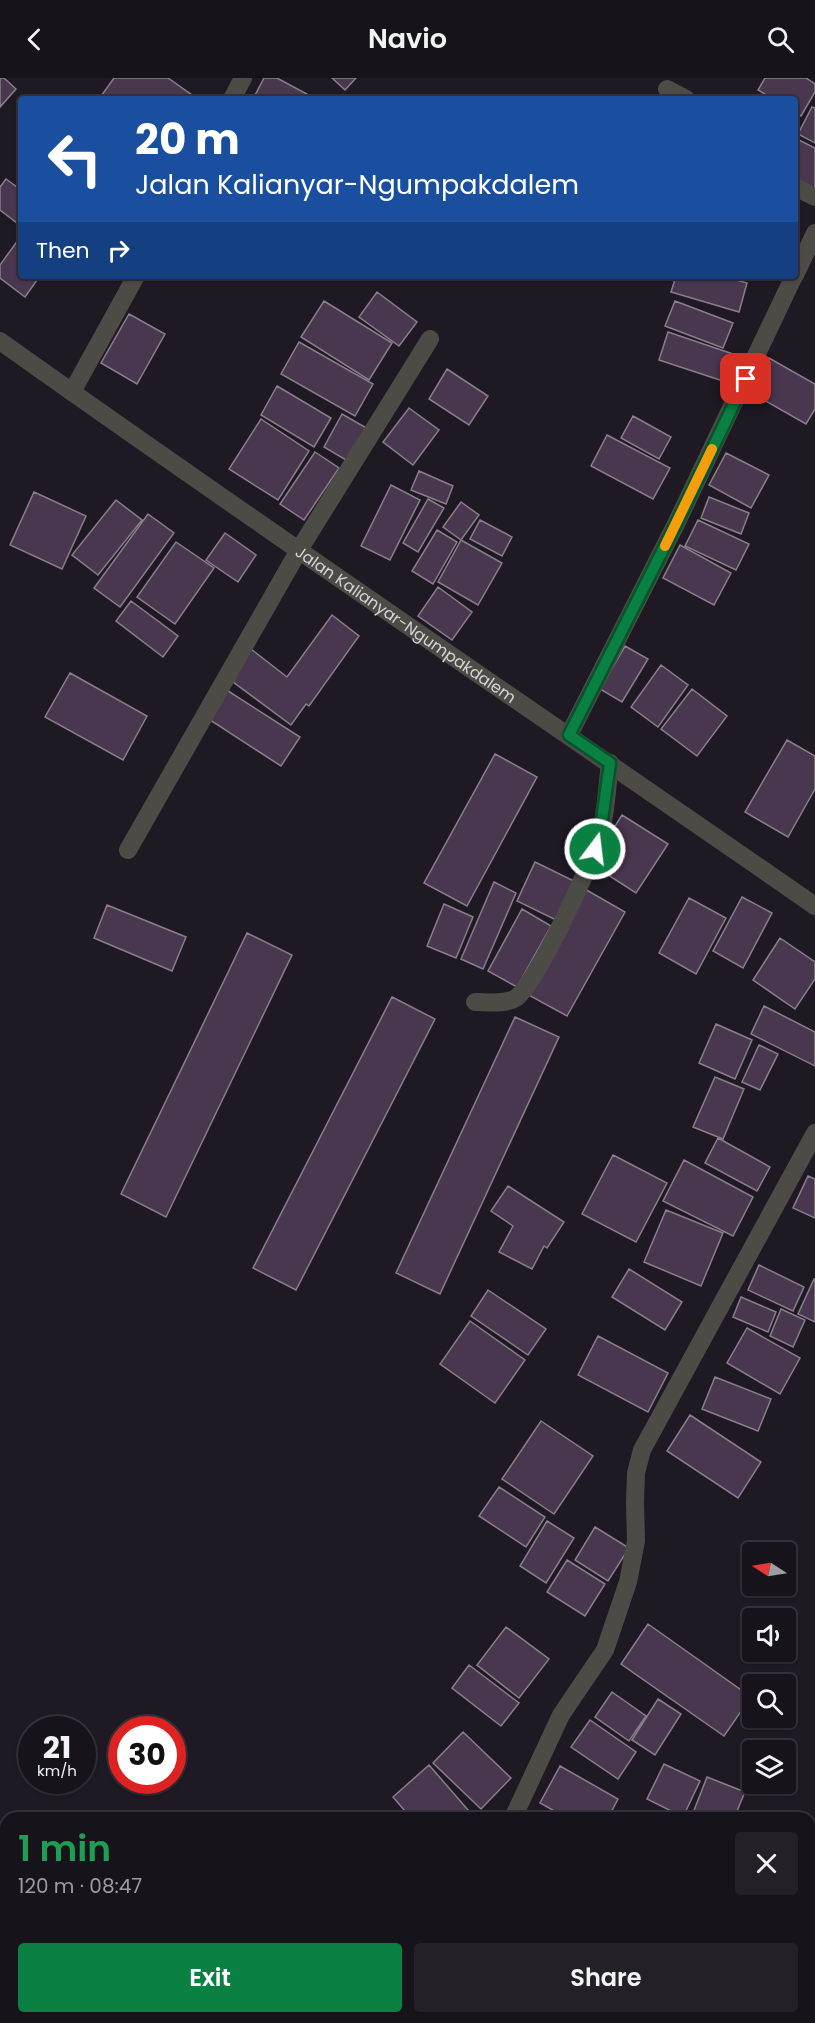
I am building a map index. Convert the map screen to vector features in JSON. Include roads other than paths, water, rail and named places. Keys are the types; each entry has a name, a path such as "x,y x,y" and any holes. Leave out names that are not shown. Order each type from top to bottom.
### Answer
{"street":[{"path":"234,96 243,78"},
{"path":"667,89 680,96"},
{"path":"798,188 815,197"},
{"path":"798,269 815,233"},
{"path":"72,392 134,279"},
{"path":"569,735 677,522 793,279"},
{"path":"128,850 299,550 430,339"},
{"name":"Jalan Kalianyar-Ngumpakdalem","path":"0,341 815,906"},
{"path":"475,1002 512,1000 518,997 535,972 595,849 600,834 610,763"},
{"path":"516,1812 561,1715 605,1650 628,1582 636,1541 634,1502 636,1473 642,1450 815,1133"}]}
